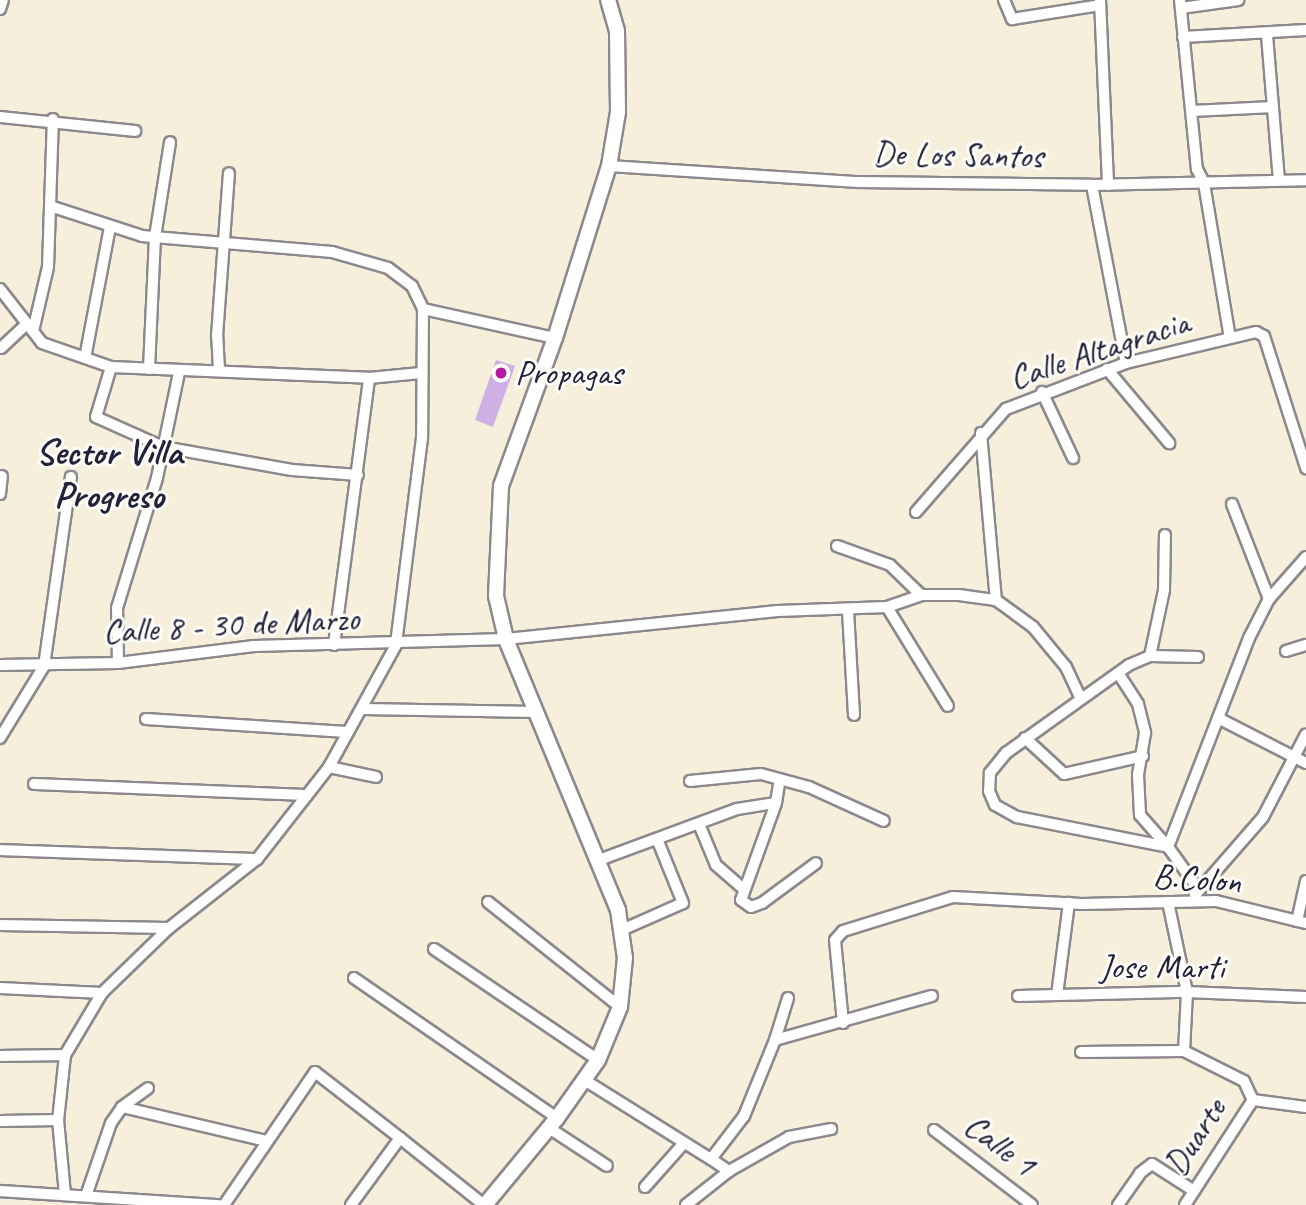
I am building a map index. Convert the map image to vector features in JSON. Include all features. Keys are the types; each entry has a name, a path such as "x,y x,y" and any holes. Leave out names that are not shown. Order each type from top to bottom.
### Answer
{"main road":[{"path":"485,1205 586,1082 620,1007 624,929 599,860 506,639 496,596 501,486 555,338 609,166 618,112 617,31 608,0"}],"street":[{"path":"0,9 3,0"},
{"path":"1004,0 1012,19 1100,2 1108,185"},
{"path":"1230,338 1204,183 1197,169 1180,4 1238,0"},
{"path":"1183,37 1266,35 1306,30"},
{"path":"1266,35 1279,180"},
{"path":"1192,111 1273,107"},
{"path":"0,117 53,119 135,131"},
{"path":"1,348 30,328 48,267 53,207 53,119"},
{"path":"149,369 155,237 170,142"},
{"name":"De Los Santos","path":"609,166 858,182 1108,185 1306,180"},
{"path":"219,370 217,336 229,173"},
{"path":"1092,185 1126,363"},
{"path":"53,207 110,227 155,237 225,240 332,252 388,268 412,286 423,309 422,438 396,645 329,767 257,859 169,929 102,993 65,1055 58,1120 65,1194"},
{"path":"85,358 110,227"},
{"path":"0,289 42,343 111,367 179,373 219,370 369,378 421,373"},
{"path":"423,309 555,338"},
{"name":"Calle Altagracia","path":"916,512 981,433 1006,409 1042,392 1126,363 1261,332 1306,468"},
{"path":"111,367 96,418 163,447 292,470 358,475"},
{"path":"1107,369 1169,443"},
{"path":"118,663 117,608 163,447 179,373"},
{"path":"334,645 369,378"},
{"path":"1042,392 1073,458"},
{"path":"981,433 996,600"},
{"path":"0,494 2,476"},
{"path":"0,738 44,666 71,477"},
{"path":"1232,504 1269,599"},
{"path":"1150,656 1164,590 1166,535"},
{"path":"837,546 890,565 921,595 996,600 1033,627 1055,651 1080,697"},
{"path":"1168,847 1269,599 1306,557"},
{"name":"Calle 8 - 30 de Marzo","path":"0,665 118,663 254,646 396,645 506,639 778,611 848,611 887,607 921,595"},
{"path":"887,607 948,706"},
{"path":"848,611 854,715"},
{"path":"1286,651 1306,645"},
{"path":"1168,847 1017,817 995,805 990,774 1025,738 1080,697 1120,676 1129,665 1150,656 1198,657"},
{"path":"1120,676 1138,704 1145,733 1137,798 1140,815 1168,847 1199,890"},
{"path":"363,709 537,712"},
{"path":"146,719 347,732"},
{"path":"1218,719 1306,763"},
{"path":"1188,902 1263,817 1306,734"},
{"path":"1025,738 1064,774 1143,756"},
{"path":"329,767 376,777"},
{"path":"691,781 761,774 780,779 884,821"},
{"path":"780,779 776,803 742,888 741,900 751,907 816,863"},
{"path":"34,783 307,795"},
{"path":"599,860 737,809 776,803"},
{"path":"699,824 716,865 742,888"},
{"path":"624,929 683,903 657,839"},
{"path":"0,849 257,859"},
{"path":"1302,922 1306,881"},
{"name":"B.Colon","path":"843,1023 835,940 843,931 953,897 1069,904 1216,901 1302,922"},
{"path":"488,902 620,1007"},
{"path":"1168,902 1187,992 1184,1051"},
{"path":"1057,995 1069,904"},
{"path":"0,925 169,929"},
{"path":"434,949 598,1060"},
{"path":"354,978 553,1123 607,1166"},
{"path":"0,988 102,993"},
{"name":"Jose Marti","path":"1018,996 1187,992 1306,997"},
{"path":"775,1040 932,996"},
{"path":"711,1159 744,1116 775,1040 788,998"},
{"path":"1081,1052 1184,1051 1244,1081 1253,1100 1306,1105"},
{"path":"0,1056 65,1055"},
{"path":"0,1191 222,1205 315,1072 485,1205"},
{"path":"586,1082 729,1171"},
{"path":"86,1196 111,1123 122,1107 148,1088"},
{"name":"Duarte","path":"1185,1205 1253,1100"},
{"path":"122,1107 267,1141"},
{"path":"0,1121 58,1120"},
{"path":"686,1205 729,1171 789,1137 831,1129"},
{"name":"Calle 1","path":"934,1130 1032,1205"},
{"path":"351,1205 400,1138"},
{"path":"645,1187 684,1143"},
{"path":"1118,1205 1140,1173 1152,1164 1194,1191"}],"building":[{"path":"496,360 515,366 493,427 475,420"}],"place":[{"name":"Propagas","path":"501,373"}],"district":[{"name":"Sector Villa Progreso","path":"109,474"}]}
